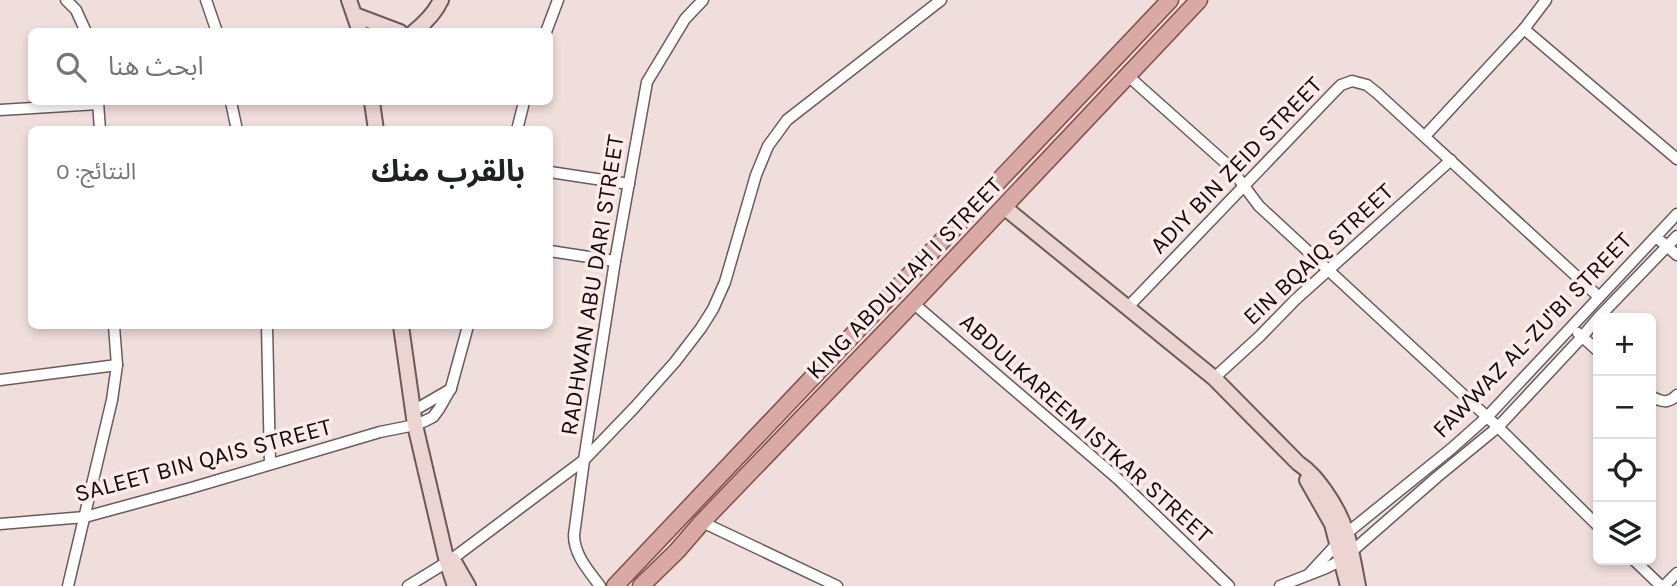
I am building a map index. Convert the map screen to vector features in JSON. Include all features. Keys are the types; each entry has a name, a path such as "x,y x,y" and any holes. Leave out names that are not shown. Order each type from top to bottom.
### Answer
{"main road":[{"name":"KING ABDULLAH I STREET","path":"615,586 1170,0"},
{"name":"KING ABDULLAH I STREET","path":"641,586 1199,0"}],"street":[{"path":"66,0 76,10 84,28"},
{"path":"206,0 216,28"},
{"path":"349,0 359,28"},
{"path":"418,28 433,14 441,0"},
{"path":"548,28 558,0"},
{"name":"RADHWAN ABU DARI STREET","path":"600,586 579,557 574,542 615,261 647,82 685,19 703,0"},
{"path":"408,586 584,460 634,408 674,362 713,309 725,282 756,175 777,132 788,120 941,0"},
{"path":"1425,136 1524,29 1546,0"},
{"path":"355,15 389,28"},
{"path":"1524,29 1677,159"},
{"path":"1127,75 1229,166 1259,206 1498,427 1593,521"},
{"name":"ADIY BIN ZEID STREET","path":"1127,308 1334,92 1352,80 1367,85 1599,297"},
{"path":"0,110 70,105"},
{"path":"98,105 100,126"},
{"path":"233,105 236,126"},
{"path":"372,105 375,126"},
{"path":"518,126 523,105"},
{"name":"EIN BQAIQ STREET","path":"1214,378 1451,160"},
{"path":"553,172 629,184"},
{"path":"1004,207 1214,378 1315,477 1336,506 1347,556 1358,586"},
{"name":"FAWWAZ AL-ZU'BI STREET","path":"1310,573 1343,538 1487,417 1677,214"},
{"path":"1668,225 1677,235"},
{"name":"FAWWAZ AL-ZU'BI STREET","path":"1280,586 1326,568 1347,556 1463,454 1498,427 1677,235"},
{"path":"1656,237 1677,256"},
{"path":"553,251 615,261"},
{"name":"ABDULKAREEM ISTKAR STREET","path":"913,303 1118,479 1230,586"},
{"path":"1573,327 1593,347"},
{"path":"68,586 112,400 117,365 114,329"},
{"path":"267,329 270,464"},
{"path":"401,329 414,418 455,586"},
{"path":"414,418 433,417 439,409 451,388 467,329"},
{"path":"0,380 117,365"},
{"path":"414,418 451,388"},
{"path":"1656,399 1666,402 1677,395"},
{"name":"SALEET BIN QAIS STREET","path":"0,524 85,517 380,432 414,418"},
{"path":"702,522 837,586"},
{"path":"1347,556 1348,586"},
{"path":"448,557 468,586"},
{"path":"1640,565 1663,586 1677,573"}]}
